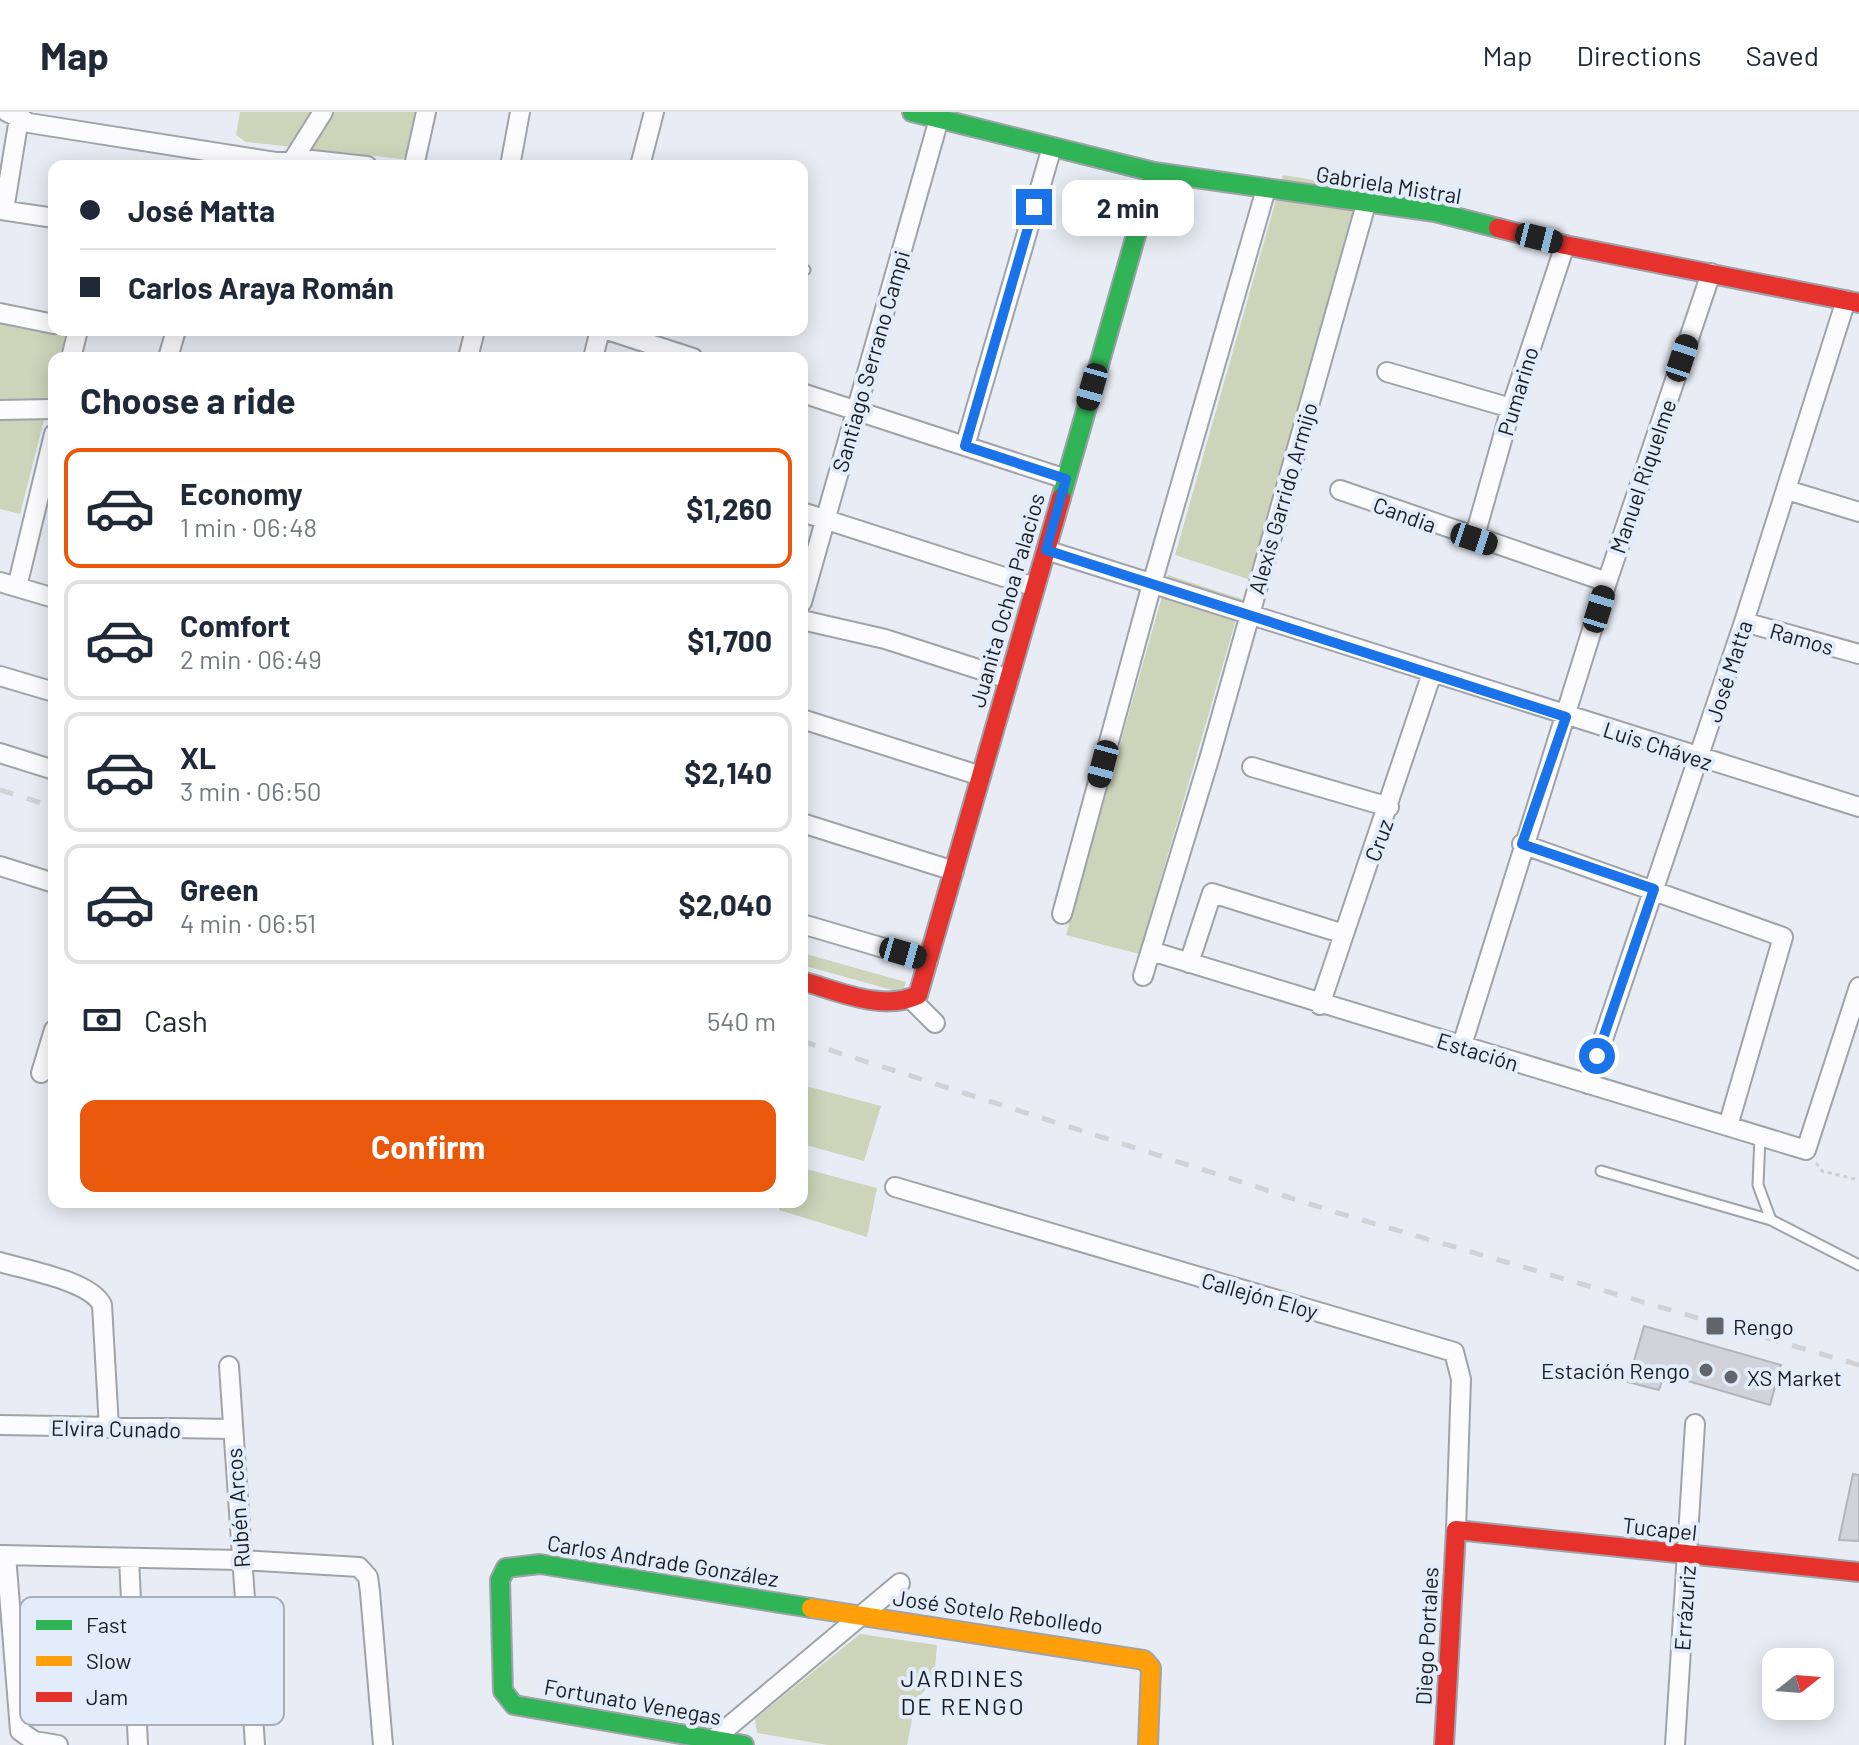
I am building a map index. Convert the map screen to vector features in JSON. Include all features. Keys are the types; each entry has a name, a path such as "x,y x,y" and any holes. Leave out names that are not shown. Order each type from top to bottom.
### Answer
{"street":[{"path":"292,160 323,112"},
{"path":"415,160 426,112"},
{"path":"511,160 520,112"},
{"path":"642,160 654,112"},
{"name":"Gabriela Mistral","path":"912,112 1154,172 1435,212 1565,245 1852,301"},
{"path":"48,217 2,210 15,114 29,123 263,160"},
{"name":"Santiago Serrano Campi","path":"808,580 939,119"},
{"path":"965,446 1052,147"},
{"name":"Juanita Ochoa Palacios","path":"915,997 928,961 1154,172"},
{"path":"1062,914 1152,584 1266,189"},
{"name":"Alexis Garrido Armijo","path":"1143,976 1210,756 1366,204"},
{"name":"Pumarino","path":"1474,539 1511,408 1565,245"},
{"name":"Manuel Riquelme","path":"1462,1045 1522,844 1711,273"},
{"name":"José Matta","path":"1588,1084 1852,301"},
{"path":"0,313 48,323"},
{"path":"625,336 675,352"},
{"path":"1387,372 1511,408"},
{"path":"808,395 1066,479"},
{"path":"0,410 48,409"},
{"path":"48,454 8,585 48,596"},
{"name":"Candia","path":"1340,490 1474,539 1607,582"},
{"path":"1787,490 1859,512"},
{"path":"808,514 1035,587"},
{"name":"Luis Chávez","path":"1046,550 1566,717 1859,807"},
{"path":"808,621 885,639 1009,679"},
{"name":"Ramos","path":"1744,622 1859,654"},
{"name":"Cruz","path":"1320,1005 1432,673"},
{"path":"0,676 48,690"},
{"path":"808,721 981,776"},
{"path":"0,753 48,768"},
{"path":"1252,767 1389,807"},
{"path":"808,825 954,871"},
{"path":"1522,844 1783,937 1728,1126"},
{"path":"0,866 48,881"},
{"path":"1189,963 1212,893 1344,934"},
{"path":"808,926 928,961"},
{"name":"Estación","path":"1151,951 1320,1005 1806,1150"},
{"path":"808,983 889,1003 915,997 935,1023"},
{"path":"1806,1150 1859,987"},
{"path":"41,1073 48,1050"},
{"name":"Callejón Eloy","path":"895,1187 1454,1352 1461,1379 1456,1530"},
{"path":"0,1262 81,1286 98,1297 102,1305 109,1428"},
{"name":"Rubén Arcos","path":"229,1366 244,1597"},
{"name":"Errázuriz","path":"1675,1745 1695,1424"},
{"name":"Elvira Cunado","path":"0,1425 232,1429"},
{"name":"Tucapel","path":"1456,1530 1859,1572"},
{"name":"Diego Portales","path":"1444,1745 1456,1530"},
{"path":"58,1745 34,1741 20,1731 3,1555 337,1563 359,1567 368,1577 383,1745"},
{"path":"129,1558 131,1597"},
{"name":"Carlos Andrade González","path":"514,1705 503,1691 500,1580 506,1568 520,1564 859,1616"},
{"path":"710,1743 900,1583"},
{"name":"José Sotelo Rebolledo","path":"859,1616 1129,1655 1144,1660 1151,1668 1148,1745"},
{"name":"Fortunato Venegas","path":"514,1705 672,1730 710,1743 744,1745"},
{"path":"137,1725 138,1745"},
{"name":"Rubén Arcos","path":"253,1725 255,1745"}],"lane":[{"path":"1760,1136 1758,1185 1771,1220"},
{"path":"1601,1171 1771,1220 1859,1265"}],"path":[{"path":"1806,1150 1822,1171 1859,1180"}],"green space":[{"path":"240,112 423,112 413,155 402,159 246,142 236,135"},
{"path":"1283,175 1361,188 1254,581 1175,555"},
{"path":"0,319 48,330 48,336 66,336 62,352 48,352 48,404 20,514 0,509"},
{"path":"1168,575 1242,599 1139,954 1066,935"},
{"path":"808,955 906,982 904,988 896,991 808,967"},
{"path":"808,1087 881,1106 864,1161 808,1146"},
{"path":"808,1170 877,1188 867,1237 779,1210 808,1208"},
{"path":"860,1634 937,1645 934,1680 916,1700 907,1745 828,1745 757,1733 755,1719"}],"building":[{"name":"Estación Rengo","path":"1644,1326 1781,1365 1770,1405 1664,1374 1659,1390 1628,1382"},
{"path":"1853,1474 1859,1475 1859,1541 1839,1540"}],"railway":[{"path":"0,790 48,805"},
{"path":"808,1043 1338,1213 1859,1365"}],"traffic: fast":[{"path":"912,112 1154,172 1435,212 1498,228"},
{"path":"1061,498 1154,172"},
{"path":"744,1745 514,1705 503,1691 500,1580 506,1568 540,1564 811,1608"}],"traffic: slow":[{"path":"811,1608 1144,1660 1151,1668 1148,1745"}],"traffic: jam":[{"path":"1498,228 1565,245 1859,303"},
{"path":"808,983 875,1001 904,1000 918,995 1061,498"},
{"path":"1444,1745 1456,1530 1859,1572"}],"place":[{"name":"Rengo","path":"1715,1326"},
{"name":"Estación Rengo","path":"1706,1370"},
{"name":"XS Market","path":"1731,1377"}],"district":[{"name":"JARDINES DE RENGO","path":"963,1691"}],"route":[{"path":"1034,207 965,446 1066,479 1046,550 1566,717 1522,844 1654,889 1597,1056"}]}
